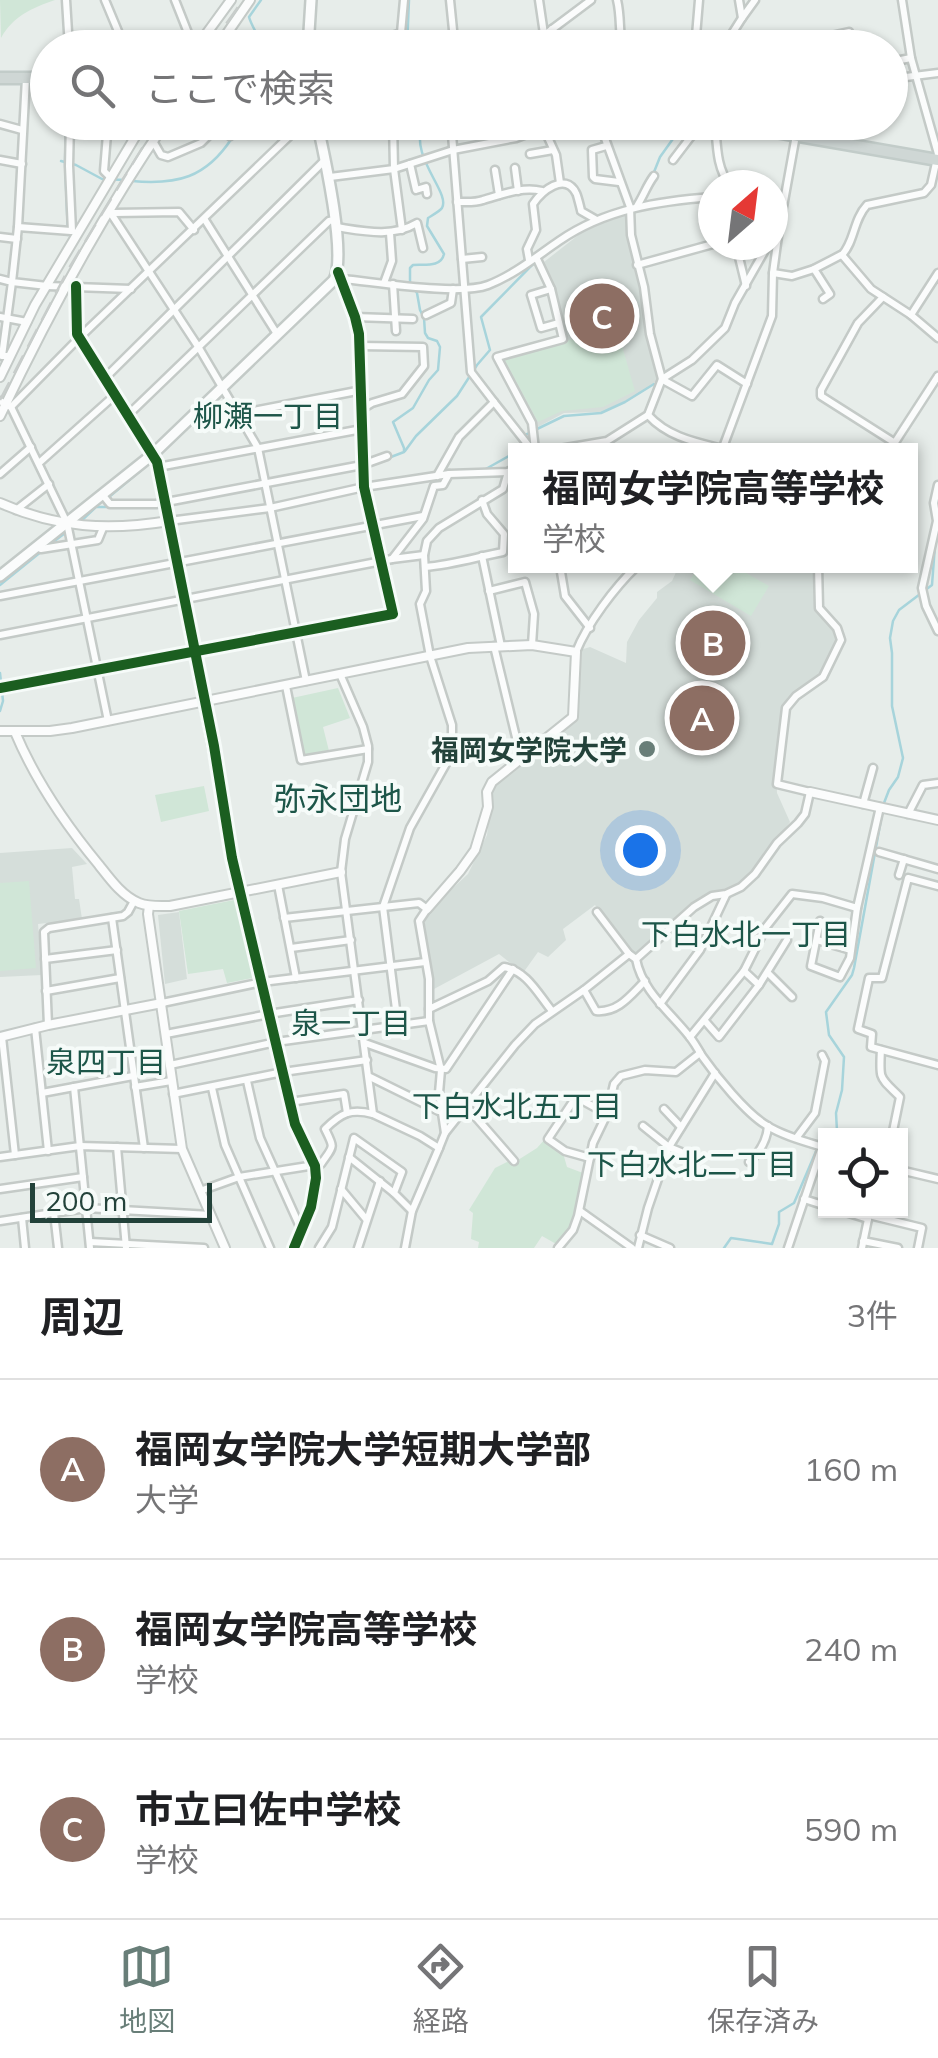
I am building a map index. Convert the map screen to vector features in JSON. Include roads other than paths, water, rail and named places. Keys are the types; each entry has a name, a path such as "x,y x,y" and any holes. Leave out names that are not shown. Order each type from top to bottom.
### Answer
{"main road":[{"path":"309,30 310,0"},
{"path":"0,78 30,78"},
{"path":"0,576 105,498 340,275 330,177 321,140"},
{"path":"820,140 937,160"}],"street":[{"path":"66,0 67,30"},
{"path":"104,0 118,30"},
{"path":"175,0 188,30"},
{"path":"208,30 230,0"},
{"path":"229,30 250,0"},
{"path":"401,30 404,0"},
{"path":"450,0 453,30"},
{"path":"539,0 543,30"},
{"path":"552,29 591,0"},
{"path":"617,0 622,17 619,30"},
{"path":"697,30 700,0"},
{"path":"739,0 742,18"},
{"path":"734,30 756,0"},
{"path":"902,0 907,30"},
{"path":"773,272 792,276 842,255 867,205 924,193 931,185 938,154 908,35"},
{"path":"908,59 912,58"},
{"path":"908,76 938,73"},
{"path":"0,376 4,317 18,227 26,78"},
{"path":"0,124 22,134"},
{"path":"70,140 71,232"},
{"path":"107,140 104,171 110,177"},
{"path":"4,356 46,286 71,232 133,140"},
{"path":"0,416 32,349 153,142 168,157 203,140"},
{"path":"6,404 151,272 286,140"},
{"path":"393,140 402,230"},
{"path":"453,140 472,373 527,443"},
{"path":"478,140 479,144"},
{"path":"330,177 394,169 454,150 504,140"},
{"path":"548,140 560,183"},
{"path":"595,443 607,441 648,415 662,379 631,235 633,207 604,140"},
{"path":"673,160 688,140"},
{"path":"718,140 721,170"},
{"path":"788,177 795,140"},
{"path":"606,146 592,150 593,177 620,182"},
{"path":"530,154 553,150"},
{"path":"0,160 22,164"},
{"path":"105,378 326,160"},
{"path":"410,164 416,190 426,187 428,194"},
{"path":"515,168 518,191"},
{"path":"495,170 498,195"},
{"path":"633,207 646,194 654,176"},
{"path":"534,443 532,423 497,357 562,339 550,289 527,249 536,230 533,204 542,192 560,183 574,188 581,211 596,219"},
{"path":"457,202 481,202 518,191 542,192"},
{"path":"2,688 393,614 364,488 360,346 355,317 340,275 464,290 487,286 596,219 633,207 698,199"},
{"path":"111,212 179,212 194,230"},
{"path":"111,212 258,448 306,681"},
{"path":"205,220 278,334"},
{"path":"128,415 329,221 390,233 417,223 422,248"},
{"path":"18,227 71,232"},
{"path":"390,233 389,283 396,331"},
{"path":"0,237 16,240"},
{"path":"637,265 698,248"},
{"path":"842,255 871,289 912,315 938,338"},
{"path":"462,259 482,256"},
{"path":"740,260 746,286"},
{"path":"662,379 692,360 725,328 760,260"},
{"path":"726,443 772,316 774,260"},
{"path":"814,269 830,294 823,299"},
{"path":"912,315 938,274"},
{"path":"0,279 46,286 132,289"},
{"path":"71,286 76,341 105,378 112,398 128,415 158,466 240,892 295,1124 315,1166 311,1207 294,1248"},
{"path":"426,315 451,302 452,289"},
{"path":"550,289 531,295 542,328 559,323"},
{"path":"883,297 858,323 821,396 887,443"},
{"path":"4,317 26,322"},
{"path":"355,317 413,319"},
{"path":"360,346 424,347 424,366 402,394 362,409"},
{"path":"662,379 692,396 718,365 747,384"},
{"path":"896,443 938,376"},
{"path":"188,420 362,390"},
{"path":"39,463 112,398"},
{"path":"437,477 459,436 494,402"},
{"path":"6,404 72,526 108,721"},
{"path":"648,415 671,434 700,443"},
{"path":"158,466 362,429"},
{"path":"0,474 31,447"},
{"path":"105,498 110,504 165,506 362,468 386,456"},
{"path":"0,502 72,526 136,526 270,508 449,474 508,470"},
{"path":"392,559 423,516 434,486 443,485 449,474"},
{"path":"398,1026 383,907 410,828 452,753 452,726 430,656 420,604 426,591 424,555 428,541 439,528 503,489 508,478"},
{"path":"16,510 49,484"},
{"path":"938,484 934,503 937,535 922,588 938,630"},
{"path":"425,567 448,566 503,552 504,534 487,514 482,500"},
{"path":"0,596 423,516"},
{"path":"42,548 98,540 102,528"},
{"path":"1,634 424,555"},
{"path":"482,556 521,758"},
{"path":"561,573 565,596 590,628"},
{"path":"446,1133 440,1111 442,1070 430,1021 429,980 419,921 474,850 492,782 573,717 576,652 631,573"},
{"path":"818,573 819,608 837,628 841,640 823,677 786,708 777,784 938,820"},
{"path":"489,591 525,582 534,614 532,645"},
{"path":"0,731 50,730 108,721 468,648 532,645 576,652"},
{"path":"340,674 363,727 368,749 368,762 345,839 341,872 374,1114"},
{"path":"286,686 300,760 368,749"},
{"path":"16,732 45,793 72,832 115,885 134,901 170,906 341,872"},
{"path":"863,804 873,768"},
{"path":"908,814 923,784 938,783"},
{"path":"404,1248 412,1211 446,1133 515,1045 535,1024 633,956 694,907 712,896 741,887 805,814 810,792"},
{"path":"820,920 811,966 840,977 850,958 880,807"},
{"path":"879,852 938,869"},
{"path":"899,875 904,859"},
{"path":"938,886 908,878 882,978 869,978 858,1029 872,1034 871,1047 938,1066"},
{"path":"278,884 296,978"},
{"path":"660,1004 700,950 726,894"},
{"path":"690,1037 744,971 766,928 792,894 857,908"},
{"path":"48,1025 44,932 122,916 134,901"},
{"path":"284,918 419,903 427,909"},
{"path":"149,906 182,1149 225,1248"},
{"path":"597,912 633,956 660,1004 756,1117 768,1126 818,1146"},
{"path":"112,918 144,1148"},
{"path":"291,948 351,940"},
{"path":"705,1021 719,1036 768,973 787,940"},
{"path":"817,940 851,950"},
{"path":"45,960 116,950"},
{"path":"15,1156 1,1037 262,982 426,962"},
{"path":"429,1009 504,968 524,975 552,1011"},
{"path":"365,1043 446,1069 514,969"},
{"path":"744,971 759,985"},
{"path":"768,973 792,997"},
{"path":"46,991 120,978"},
{"path":"584,990 596,1011 602,1012 614,1010 645,981"},
{"path":"166,1034 359,1000"},
{"path":"170,1064 276,1042 430,1021"},
{"path":"34,1028 48,1151"},
{"path":"881,1050 881,1078 900,1096 894,1128"},
{"path":"558,1248 573,1230 593,1144 607,1114 614,1084 621,1076 644,1070 676,1072 700,1053"},
{"path":"797,1138 815,1113 825,1062 822,1055"},
{"path":"173,1094 367,1060"},
{"path":"579,1211 635,1248 669,1147 715,1073"},
{"path":"42,1093 133,1076"},
{"path":"370,1077 440,1111"},
{"path":"135,1087 172,1081"},
{"path":"247,1081 260,1138 302,1231"},
{"path":"74,1088 90,1245 204,1248"},
{"path":"212,1088 225,1145 270,1248"},
{"path":"290,1102 344,1094 347,1113"},
{"path":"590,1158 565,1151 548,1139 576,1097 607,1114"},
{"path":"467,1107 514,1161"},
{"path":"664,1109 681,1127"},
{"path":"200,1190 239,1177 321,1164 332,1145 325,1129 336,1118 358,1110 374,1114 439,1148"},
{"path":"643,1126 669,1147 696,1158"},
{"path":"749,1162 768,1136 768,1126"},
{"path":"320,1248 332,1227 354,1138 402,1172 394,1193"},
{"path":"0,1158 80,1146 182,1149"},
{"path":"117,1148 126,1246"},
{"path":"349,1157 412,1211"},
{"path":"788,1248 818,1163"},
{"path":"908,1172 938,1178"},
{"path":"0,1189 83,1177"},
{"path":"358,1248 380,1181"},
{"path":"341,1189 367,1220"},
{"path":"804,1199 818,1203"},
{"path":"0,1221 86,1208 210,1215"},
{"path":"54,1214 58,1248"},
{"path":"22,1218 25,1248"},
{"path":"868,1218 862,1244 898,1248"},
{"path":"881,1218 922,1228 918,1248"},
{"path":"640,1235 670,1248"}],"waterway":[{"path":"63,0 64,30"},
{"path":"255,30 249,17 261,0"},
{"path":"408,30 409,0"},
{"path":"66,140 68,235"},
{"path":"132,181 163,182 189,176 212,162 230,140"},
{"path":"370,465 404,452 393,422 413,408 438,370 440,347 425,333 417,293 410,283 413,265 436,263 444,254 427,226 428,218 441,209 443,201 420,140"},
{"path":"654,172 672,140"},
{"path":"61,161 102,179 124,180"},
{"path":"405,451 457,396 490,350 481,317 533,264"},
{"path":"71,291 74,338 147,455"},
{"path":"537,429 564,416 601,413 654,384"},
{"path":"522,443 530,433"},
{"path":"484,470 508,456"},
{"path":"109,497 152,461"},
{"path":"243,491 338,473"},
{"path":"169,505 220,495"},
{"path":"80,522 96,507 161,507"},
{"path":"52,543 65,533"},
{"path":"837,1128 844,1057 829,1035 826,1012 852,975 884,803 903,758 892,706 893,621 899,610 932,585 935,545"},
{"path":"0,585 42,551"},
{"path":"0,673 0,711"},
{"path":"724,1248 731,1238 772,1244 779,1212 794,1203 817,1149"}],"railway":[{"path":"222,30 243,0"},
{"path":"0,400 69,268 147,140"}],"place":[{"name":"市立曰佐中学校","path":"602,316"},
{"name":"福岡女学院高等学校","path":"713,643"},
{"name":"福岡女学院大学短期大学部","path":"702,718"},
{"name":"福岡女学院大学","path":"647,749"}],"district":[{"name":"柳瀬一丁目","path":"268,416"},
{"name":"弥永団地","path":"338,798"},
{"name":"下白水北一丁目","path":"746,934"},
{"name":"泉一丁目","path":"351,1023"},
{"name":"泉四丁目","path":"106,1062"},
{"name":"下白水北五丁目","path":"517,1106"},
{"name":"下白水北二丁目","path":"692,1164"}]}
